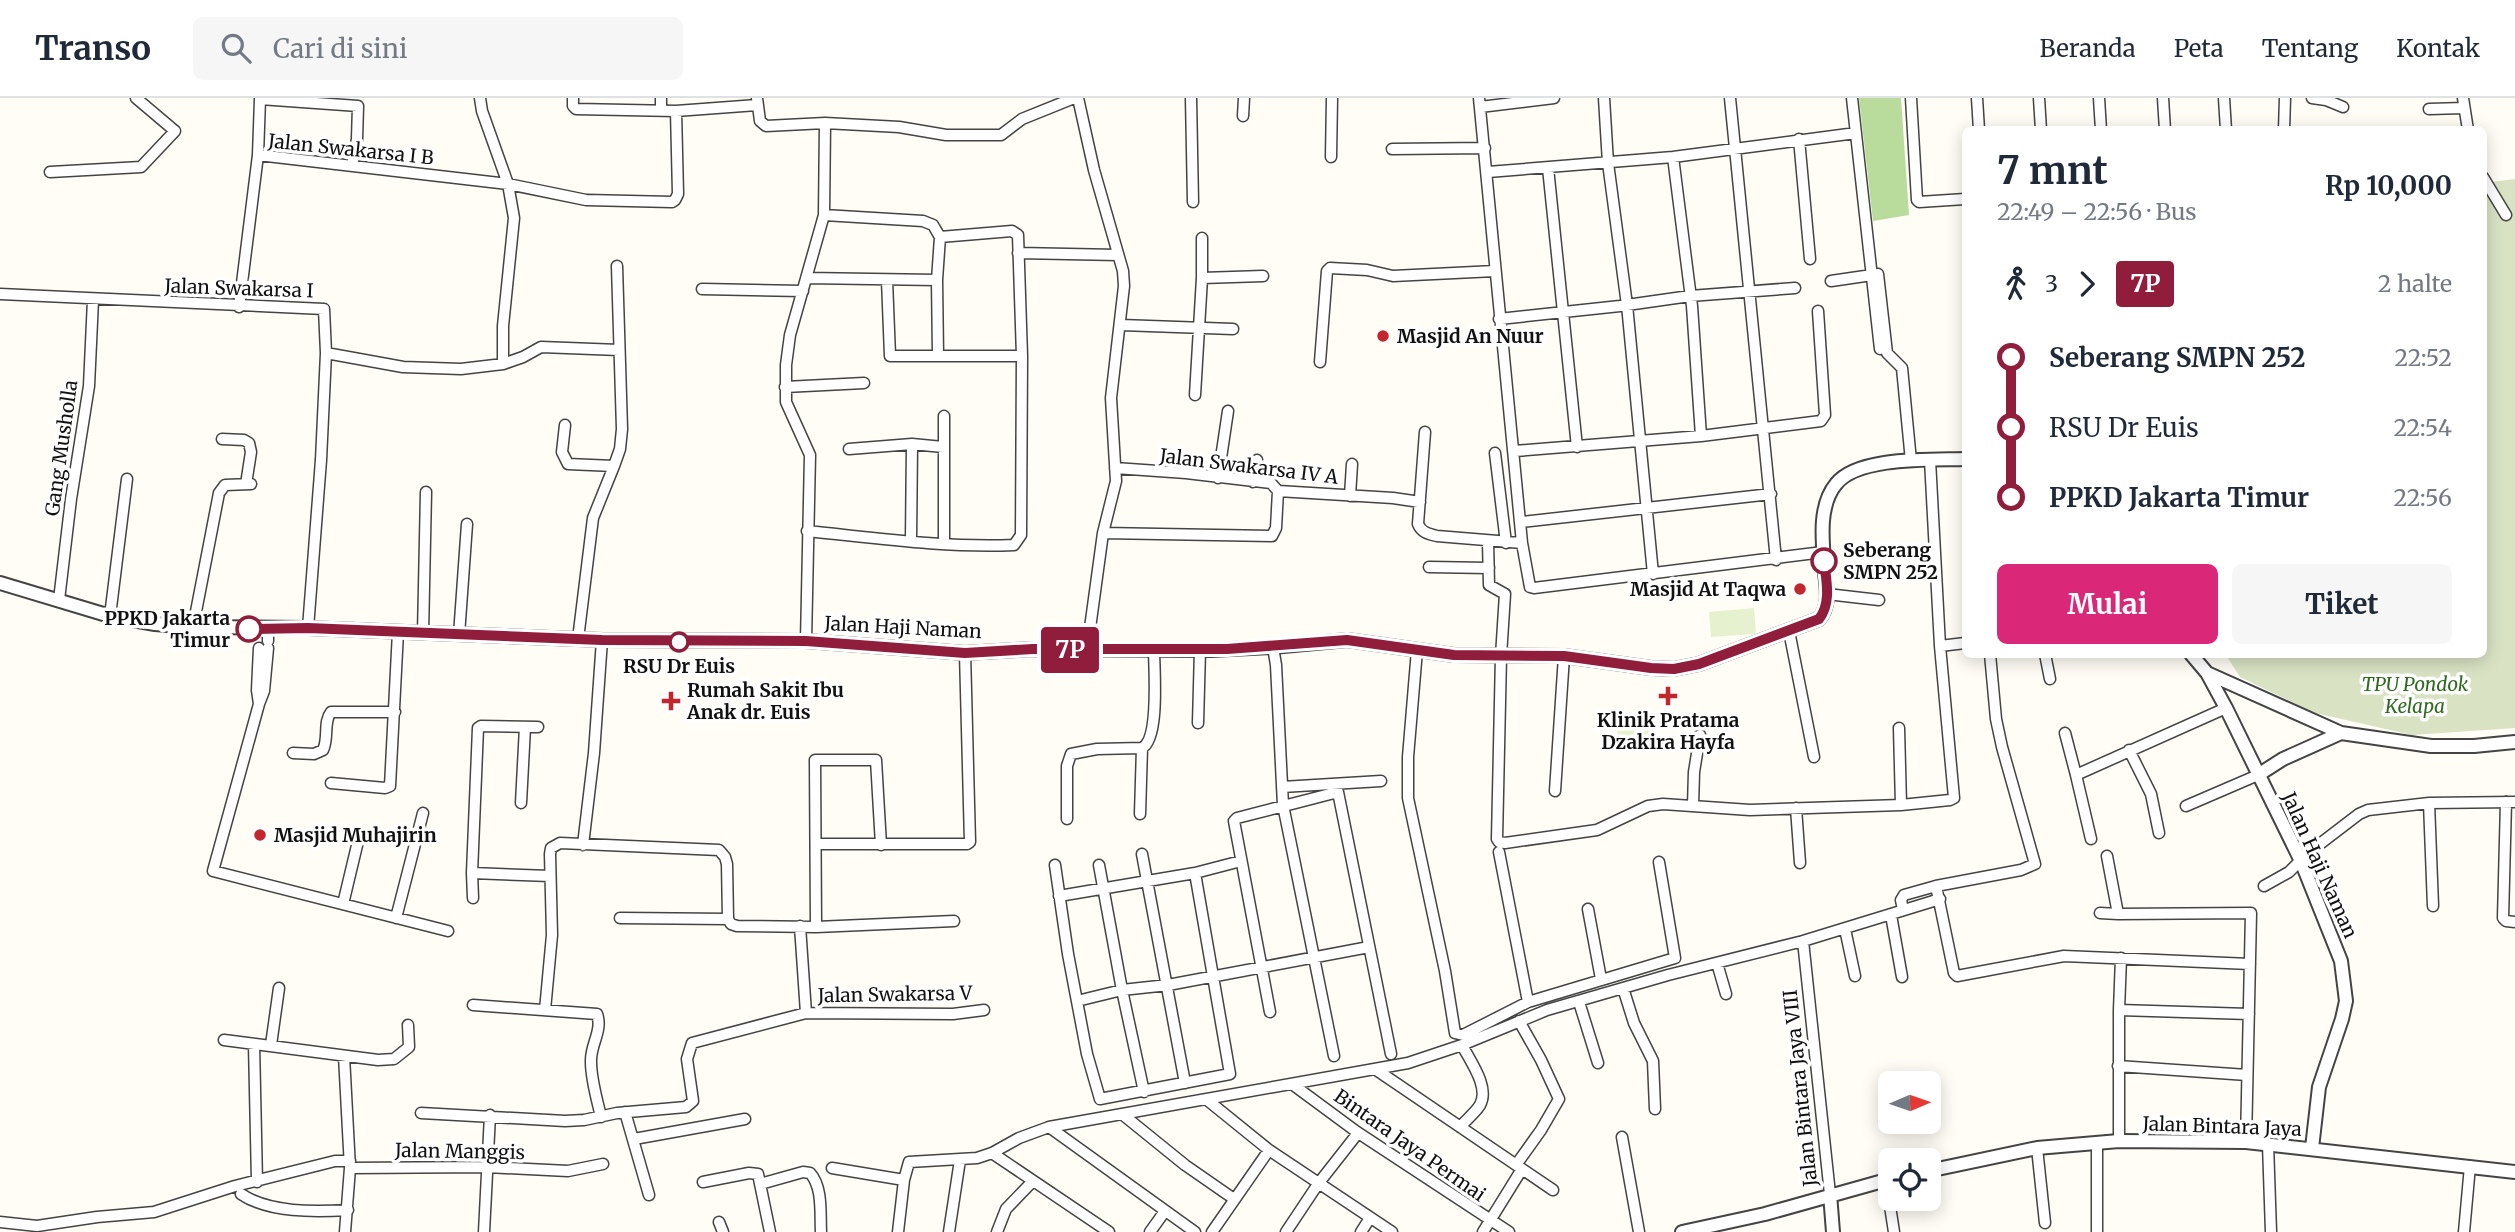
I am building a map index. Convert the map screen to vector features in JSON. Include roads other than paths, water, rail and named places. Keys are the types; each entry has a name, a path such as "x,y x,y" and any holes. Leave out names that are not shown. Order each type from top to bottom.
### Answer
{"street":[{"path":"50,172 141,167 175,131 136,98"},
{"path":"480,98 513,202 514,230 502,364"},
{"path":"573,98 573,106 576,109 661,111 757,101 760,121 766,126 825,123 899,127 946,135 1002,135 1022,119 1076,98 1124,271 1121,325 1111,397 1116,481 1103,533 1087,650"},
{"path":"661,98 661,111"},
{"path":"1191,98 1193,201"},
{"path":"1243,116 1244,98"},
{"path":"1331,157 1332,98"},
{"path":"1555,98 1480,102 1499,319 1522,522 1522,543 1529,583 1534,588 1776,560 1823,552"},
{"path":"1604,98 1608,163 1627,305 1653,574"},
{"path":"1730,98 1776,560"},
{"path":"1852,98 1883,351 1902,366 1911,461"},
{"path":"1910,98 1917,201 1962,199"},
{"path":"1977,98 1979,126"},
{"path":"2039,98 2041,126"},
{"path":"2099,98 2101,126"},
{"path":"2163,98 2165,126"},
{"path":"2224,98 2227,126"},
{"path":"2284,126 2285,98"},
{"path":"2312,98 2343,107"},
{"path":"258,155 260,99 316,101 359,107 352,166"},
{"path":"2429,109 2463,103 2467,126"},
{"name":"Jalan Swakarsa I B","path":"239,307 258,155 508,184 586,200 675,200 678,194 676,111"},
{"path":"806,641 810,455 786,402 786,349 824,215 825,123"},
{"path":"1488,172 1673,157 1856,133"},
{"path":"1799,139 1810,258"},
{"path":"1392,149 1485,148"},
{"path":"1673,157 1690,296 1701,436"},
{"path":"1548,168 1577,447"},
{"path":"2487,184 2506,215"},
{"path":"824,215 923,221 933,225 940,237 937,280 938,356"},
{"path":"807,531 944,544 1014,545 1021,535 1022,356 1018,235 1014,231 940,237"},
{"path":"1195,395 1202,238"},
{"path":"1018,253 1118,255"},
{"path":"578,639 593,518 620,449 622,429 617,266"},
{"path":"1320,362 1329,268 1367,270 1393,276 1495,271"},
{"path":"1831,281 1875,275"},
{"path":"1202,278 1263,276"},
{"path":"806,278 937,280"},
{"path":"887,280 890,356 1022,356"},
{"path":"1499,319 1690,296 1795,288"},
{"path":"702,289 803,291"},
{"name":"Jalan Swakarsa I","path":"0,294 324,309 326,354 308,628"},
{"name":"Gang Musholla","path":"59,600 71,499 89,386 93,300"},
{"path":"1514,451 1701,436 1821,421 1824,418 1818,311"},
{"path":"1121,325 1233,329"},
{"path":"326,354 419,368 461,369 502,364 523,358 541,347 619,350"},
{"path":"785,387 864,383"},
{"path":"1218,478 1228,411"},
{"path":"944,416 944,544"},
{"path":"565,425 562,452 568,464 614,466"},
{"path":"1425,432 1418,524 1422,531 1437,536 1522,543"},
{"path":"193,627 219,493 225,485 249,484 250,443 244,440 222,439"},
{"path":"849,449 912,444 943,447"},
{"path":"911,540 912,444"},
{"path":"1494,453 1506,543"},
{"path":"1879,600 1827,594 1823,524 1827,504 1836,483 1857,470 1871,466 1962,459"},
{"path":"1253,482 1257,460"},
{"path":"1488,541 1489,585 1505,594 1501,656 1499,842 1597,830 1648,806 1663,804 1730,810 1901,805 1954,798 1940,646 1930,460"},
{"path":"1350,496 1352,464"},
{"name":"Jalan Swakarsa IV A","path":"1115,468 1271,483 1278,491 1420,502"},
{"path":"110,615 127,479"},
{"path":"1103,533 1272,537 1276,528 1278,491"},
{"path":"423,634 426,492"},
{"path":"1522,522 1771,494"},
{"path":"459,635 467,523"},
{"path":"1429,567 1489,568"},
{"name":"Jalan Haji Naman","path":"0,583 142,622 193,627 264,640 308,628 602,640 806,641 965,653 1033,649 1273,648 1347,640 1454,655 1564,656 1674,669 1699,664 1819,619 1825,610 1827,594"},
{"path":"1788,631 1814,757"},
{"path":"331,783 385,788 390,786 398,632"},
{"path":"264,640 257,690 259,704 214,872 448,931"},
{"path":"583,845 594,753 602,640"},
{"path":"1940,646 1962,643"},
{"path":"1273,648 1283,805 1334,1056"},
{"path":"1067,819 1068,766 1071,754 1097,749 1142,748 1148,743 1154,713 1154,649"},
{"path":"1198,723 1200,650"},
{"path":"1417,650 1408,757 1408,798 1455,1033 1463,1035 1528,1002 1675,958 1659,862"},
{"path":"817,844 967,844 971,838 965,653"},
{"path":"1555,791 1564,656"},
{"path":"1903,911 1903,895 2021,870 2035,864 2002,747 1990,658"},
{"path":"2046,658 2050,679"},
{"name":"Jalan Haji Naman","path":"2194,658 2207,673 2226,708 2301,861 2337,951 2345,991 2342,1019 2319,1087 2312,1149"},
{"path":"2207,673 2341,733 2431,746 2515,742"},
{"path":"2076,775 2226,708"},
{"path":"293,753 314,754 323,750 327,740 327,718 331,712 395,712"},
{"path":"521,803 525,727"},
{"path":"473,898 478,728 538,727"},
{"path":"1899,728 1901,805"},
{"path":"2065,733 2091,839"},
{"path":"2186,806 2258,775 2283,759 2341,733"},
{"path":"1693,806 1694,772 1700,735"},
{"path":"1140,814 1142,748"},
{"path":"2130,750 2151,794 2159,833"},
{"path":"816,926 816,760 873,758 877,763 881,845"},
{"path":"1282,787 1381,781"},
{"path":"1270,1012 1234,819 1336,792 1340,794 1391,1054"},
{"path":"2264,886 2288,872 2359,814 2378,807 2510,802 2503,918 2515,922"},
{"path":"2429,803 2433,906"},
{"path":"1796,808 1800,863"},
{"path":"396,918 423,813"},
{"path":"343,904 359,837"},
{"path":"545,1010 552,935 550,854 555,844 719,850 726,857 727,864 728,919 731,924 737,926 954,921"},
{"path":"1499,852 1528,1002"},
{"path":"1142,854 1185,1083"},
{"path":"2107,856 2118,914"},
{"path":"1059,896 1195,873 1241,861"},
{"path":"1055,865 1087,1054 1099,1098 1144,1092 1230,1074 1195,873"},
{"path":"1099,865 1144,1092"},
{"path":"472,873 550,876"},
{"path":"1936,886 1954,973 1958,976 2047,958 2080,956 2250,964"},
{"path":"898,1232 904,1180 909,1162 960,1160 992,1153 1019,1138 1049,1128 1408,1063 1462,1045 1547,1010 1717,962 1803,941 1940,898"},
{"path":"1588,909 1601,979"},
{"path":"2100,913 2251,913 2246,1142"},
{"path":"1891,915 1902,977"},
{"path":"620,918 728,919"},
{"path":"800,926 806,1013"},
{"path":"1845,929 1855,976"},
{"name":"Jalan Bintara Jaya VIII","path":"1803,941 1833,1232"},
{"path":"1077,1001 1122,990 1168,985 1369,947"},
{"path":"2119,1142 2121,958"},
{"path":"1717,962 1726,994"},
{"path":"271,1045 279,988"},
{"path":"1623,988 1634,1023 1653,1061 1655,1109"},
{"path":"1579,1002 1598,1063"},
{"path":"473,1005 583,1012 598,1016 591,1064 601,1117"},
{"name":"Jalan Swakarsa V","path":"625,1112 691,1105 694,1095 687,1059 692,1043 806,1013 953,1014 984,1010"},
{"path":"2119,1010 2249,1014"},
{"path":"1483,1232 1559,1099 1519,1021"},
{"path":"224,1040 378,1060 394,1059 408,1047 408,1025"},
{"path":"254,1044 257,1182"},
{"path":"1460,1127 1480,1105 1483,1093 1462,1045"},
{"path":"344,1056 350,1164 345,1232"},
{"path":"2118,1066 2247,1075"},
{"path":"1375,1069 1553,1190"},
{"name":"Bintara Jaya Permai","path":"1292,1084 1358,1133 1509,1232"},
{"path":"1206,1100 1269,1150 1392,1232"},
{"path":"421,1113 565,1121 625,1112 649,1195"},
{"path":"1122,1114 1185,1165 1234,1199"},
{"path":"484,1232 490,1115"},
{"path":"634,1139 745,1119"},
{"path":"1049,1128 1195,1232"},
{"path":"1286,1232 1318,1184 1358,1133"},
{"path":"1622,1137 1639,1232"},
{"path":"2096,1142 2096,1232"},
{"name":"Jalan Bintara Jaya","path":"1941,1168 2037,1148 2096,1142 2246,1142 2515,1172"},
{"path":"2267,1144 2271,1232"},
{"path":"2037,1148 2045,1223"},
{"path":"1212,1232 1269,1150"},
{"path":"992,1153 1109,1232"},
{"path":"949,1232 960,1160"},
{"name":"Jalan Manggis","path":"0,1222 37,1226 154,1212 235,1186 324,1163 568,1171 603,1164"},
{"path":"2464,1232 2470,1166"},
{"path":"832,1168 904,1180"},
{"path":"760,1184 803,1172 810,1173 816,1179 821,1232"},
{"path":"703,1182 755,1173 760,1184 770,1232"},
{"path":"998,1232 1006,1209 1033,1181"},
{"path":"1682,1232 1702,1230 1878,1182"},
{"path":"241,1194 263,1204 300,1210 348,1210"},
{"path":"1150,1232 1165,1211"},
{"path":"1892,1211 1894,1232"},
{"path":"1361,1232 1370,1217"},
{"path":"719,1222 723,1232"}],"place":[{"name":"Masjid An Nuur","path":"1383,336"},
{"name":"Seberang SMPN 252","path":"1824,561"},
{"name":"Masjid At Taqwa","path":"1800,589"},
{"name":"PPKD Jakarta Timur","path":"249,629"},
{"name":"RSU Dr Euis","path":"679,642"},
{"name":"Klinik Pratama Dzakira Hayfa","path":"1668,696"},
{"name":"Rumah Sakit Ibu Anak dr. Euis","path":"671,701"},
{"name":"Masjid Muhajirin","path":"260,835"}],"park label":[{"name":"TPU Pondok Kelapa","path":"2415,695"}]}
